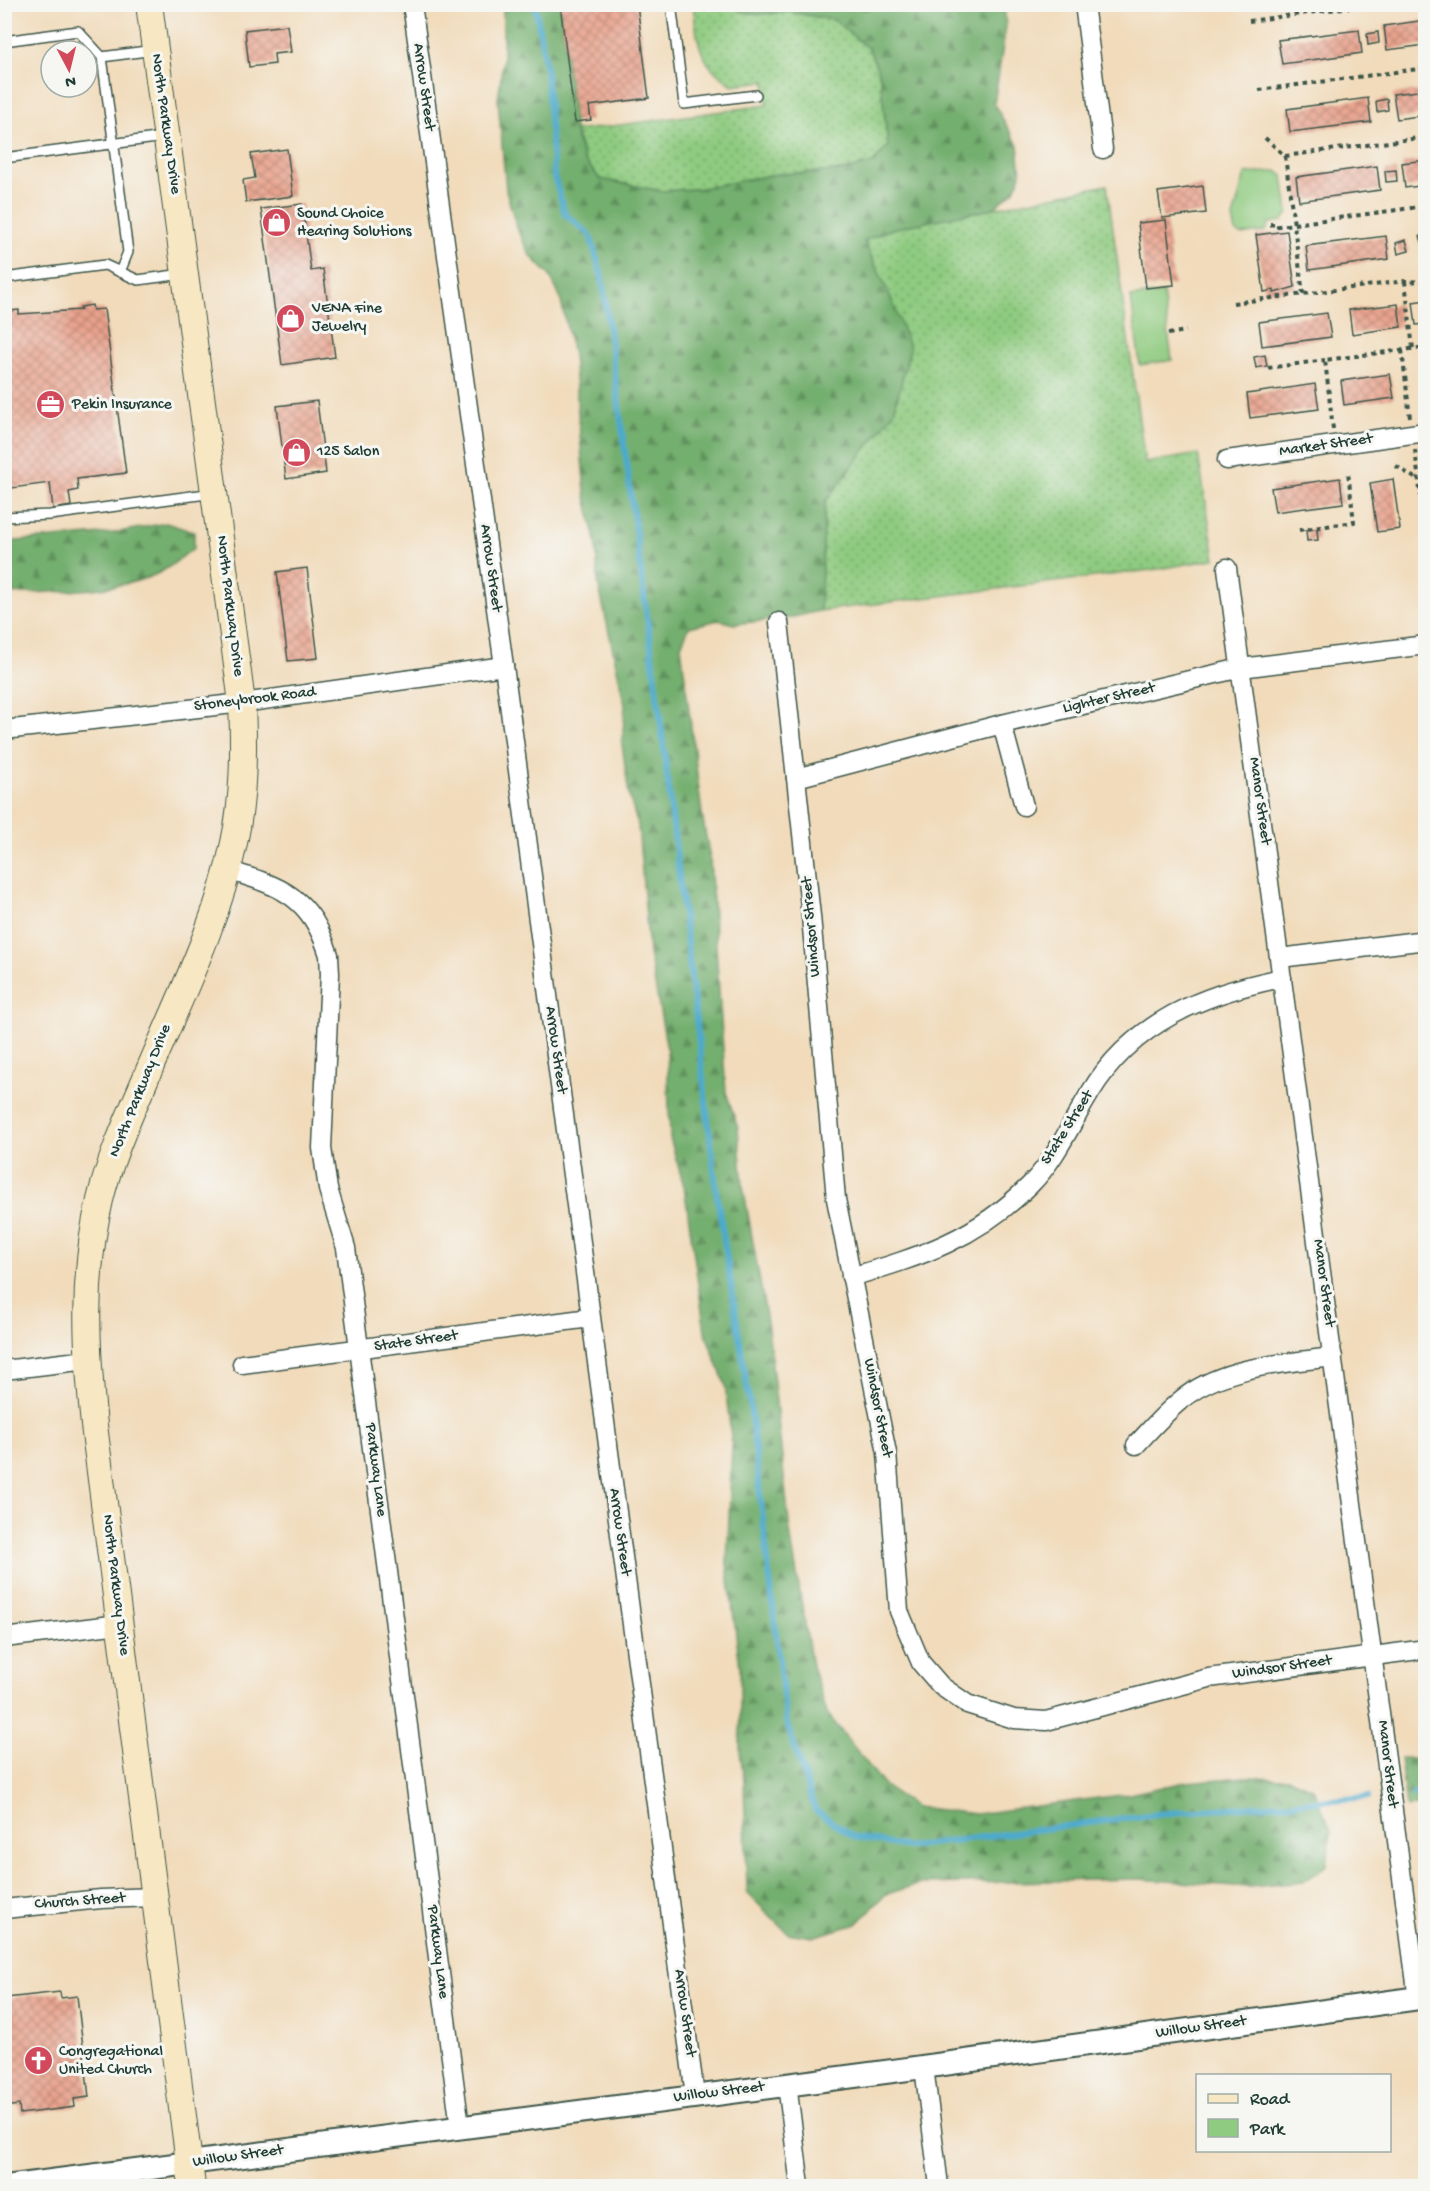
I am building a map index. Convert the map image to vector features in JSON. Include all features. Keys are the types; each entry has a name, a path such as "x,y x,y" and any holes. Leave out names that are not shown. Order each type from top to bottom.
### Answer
{"main road":[{"name":"North Parkway Drive","path":"149,4 242,703 242,783 234,842 211,923 120,1138 100,1199 86,1298 87,1360 191,2175"}],"street":[{"name":"Arrow Street","path":"412,4 504,666 695,2096"},
{"path":"1084,4 1103,149"},
{"name":"Market Street","path":"1227,460 1425,432"},
{"name":"Manor Street","path":"1227,568 1373,1656 1422,1998"},
{"name":"Windsor Street","path":"779,622 836,1199 887,1453 899,1611 921,1663 954,1697 998,1716 1046,1721 1209,1678 1425,1649"},
{"name":"Lighter Street","path":"796,778 1002,724 1241,668 1425,645"},
{"name":"Stoneybrook Road","path":"4,730 242,703 504,666"},
{"path":"1002,724 1024,806"},
{"name":"Parkway Lane","path":"227,870 284,889 294,896 310,913 321,931 329,955 323,1163 346,1248 460,2127"},
{"path":"1280,958 1425,940"},
{"name":"State Street","path":"851,1277 912,1259 950,1244 1018,1197 1033,1183 1058,1149 1102,1076 1126,1048 1153,1024 1204,998 1282,978"},
{"name":"State Street","path":"242,1364 590,1318"},
{"path":"1136,1445 1167,1412 1198,1388 1248,1371 1333,1357"},
{"path":"4,1370 87,1360"},
{"path":"4,1638 120,1624"},
{"name":"Church Street","path":"4,1909 91,1900 155,1897"},
{"name":"Willow Street","path":"13,2187 191,2175 460,2127 924,2067 1422,1998"},
{"path":"924,2067 939,2187"},
{"path":"786,2084 800,2187"}],"lane":[{"path":"671,4 684,104 756,95"},
{"path":"4,41 78,31 102,57 128,252 120,272"},
{"path":"102,57 155,50"},
{"path":"4,158 167,137"},
{"path":"4,278 105,265 138,280 185,274"},
{"path":"4,517 50,515 214,493"}],"path":[{"path":"1249,21 1374,4"},
{"path":"1259,90 1425,68"},
{"path":"1285,156 1425,137"},
{"path":"1265,138 1285,156 1303,294"},
{"path":"1272,222 1272,227 1425,206"},
{"path":"1405,281 1413,349"},
{"path":"1233,303 1405,281 1425,282"},
{"path":"1168,334 1186,331"},
{"path":"1268,368 1425,347"},
{"path":"1402,350 1410,419"},
{"path":"1325,360 1333,429"},
{"path":"1414,447 1423,513"},
{"path":"1396,466 1419,480"},
{"path":"1299,530 1354,522 1348,472"}],"green space":[{"path":"734,4 740,11 758,14 790,12 834,20 869,49 880,75 888,146 873,163 843,171 778,174 697,189 661,191 600,179 585,161 575,131 767,105 765,81 733,85 712,69 701,51 693,5"},
{"path":"503,5 560,5 576,139 585,161 600,179 661,191 697,189 778,174 843,171 873,163 888,146 880,75 869,49 834,20 790,12 758,14 739,11 734,5 1004,5 1006,26 994,104 1018,145 1021,175 1014,190 994,208 891,229 864,241 891,298 910,349 894,412 825,502 820,611 789,618 734,624 719,620 689,627 681,646 702,814 710,859 726,1092 738,1128 743,1186 768,1327 790,1532 812,1666 827,1713 885,1786 916,1807 976,1814 1129,1794 1186,1782 1245,1777 1289,1778 1313,1788 1331,1830 1327,1865 1304,1882 1249,1887 1139,1879 921,1884 886,1894 857,1924 812,1937 788,1933 747,1893 744,1780 740,1752 740,1667 727,1564 732,1445 725,1384 705,1332 684,1186 670,1138 667,1049 649,953 638,826 629,795 622,744 625,705 598,583 596,541 585,493 573,355 560,297 550,276 530,255 517,229 506,190 498,100 503,59"},
{"path":"1277,171 1283,176 1288,213 1282,221 1269,223 1266,231 1241,235 1236,232 1233,218 1245,174"},
{"path":"1107,185 1145,463 1198,454 1215,559 1159,569 820,611 825,502 894,412 891,298 864,241 891,229"},
{"path":"1163,293 1172,360 1140,365 1131,297"},
{"path":"166,523 194,532 194,548 168,568 149,577 130,583 87,590 5,594 5,542 114,533"},
{"path":"1400,1758 1425,1758 1425,1805 1406,1807"}],"building":[{"path":"560,4 637,4 649,98 589,106 591,120 575,122"},
{"path":"1426,20 1426,45 1387,50 1384,26"},
{"path":"287,25 291,52 274,54 275,64 249,67 245,30"},
{"path":"1359,30 1362,53 1282,64 1278,40"},
{"path":"1378,32 1379,43 1368,45 1367,34"},
{"path":"1426,90 1426,115 1397,119 1393,94"},
{"path":"1368,98 1371,122 1290,132 1287,109"},
{"path":"1387,99 1388,110 1377,112 1376,101"},
{"path":"287,149 293,196 246,202 243,180 255,178 251,154"},
{"path":"1426,160 1426,185 1405,188 1402,163"},
{"path":"1377,166 1380,190 1299,201 1296,177"},
{"path":"1396,170 1397,181 1386,182 1385,171"},
{"path":"1203,186 1206,213 1162,218 1158,192"},
{"path":"302,204 311,271 323,269 335,357 282,365 261,209"},
{"path":"1166,220 1174,285 1146,288 1138,223"},
{"path":"1287,231 1295,287 1274,293 1274,290 1264,292 1256,235"},
{"path":"1426,234 1426,251 1425,251 1420,236"},
{"path":"1386,236 1389,259 1309,270 1306,246"},
{"path":"1406,240 1409,251 1398,254 1396,243"},
{"path":"1426,300 1426,324 1416,325 1413,302"},
{"path":"1398,304 1401,327 1352,334 1349,310"},
{"path":"92,305 93,310 104,309 126,473 77,479 78,490 69,492 71,506 53,509 50,483 4,489 4,326 7,325 10,311 19,310 19,314 81,310 80,307"},
{"path":"1327,313 1331,337 1262,346 1259,322"},
{"path":"1265,355 1267,366 1256,368 1254,357"},
{"path":"1390,374 1394,398 1344,405 1341,381"},
{"path":"1315,384 1319,409 1250,418 1247,394"},
{"path":"317,401 326,473 286,479 277,406"},
{"path":"1340,478 1343,503 1275,512 1271,488"},
{"path":"1393,479 1400,529 1377,532 1370,483"},
{"path":"1317,529 1318,540 1307,541 1306,530"},
{"path":"307,568 318,658 288,661 277,572"},
{"path":"60,1992 61,1998 77,1996 89,2097 74,2099 75,2107 20,2114 19,2105 4,2107 6,1998"}],"waterway":[{"path":"535,4 546,69 554,176 565,214 590,235 602,277 660,716 717,1196 750,1405 786,1721 815,1810 854,1837 907,1847 1157,1814 1368,1797"},
{"path":"1414,1794 1426,1792"}],"place":[{"name":"Sound Choice Hearing Solutions","path":"276,223"},
{"name":"VENA Fine Jewelry","path":"291,318"},
{"name":"Pekin Insurance","path":"51,405"},
{"name":"125 Salon","path":"296,452"},
{"name":"Congregational United Church","path":"38,2061"}]}
